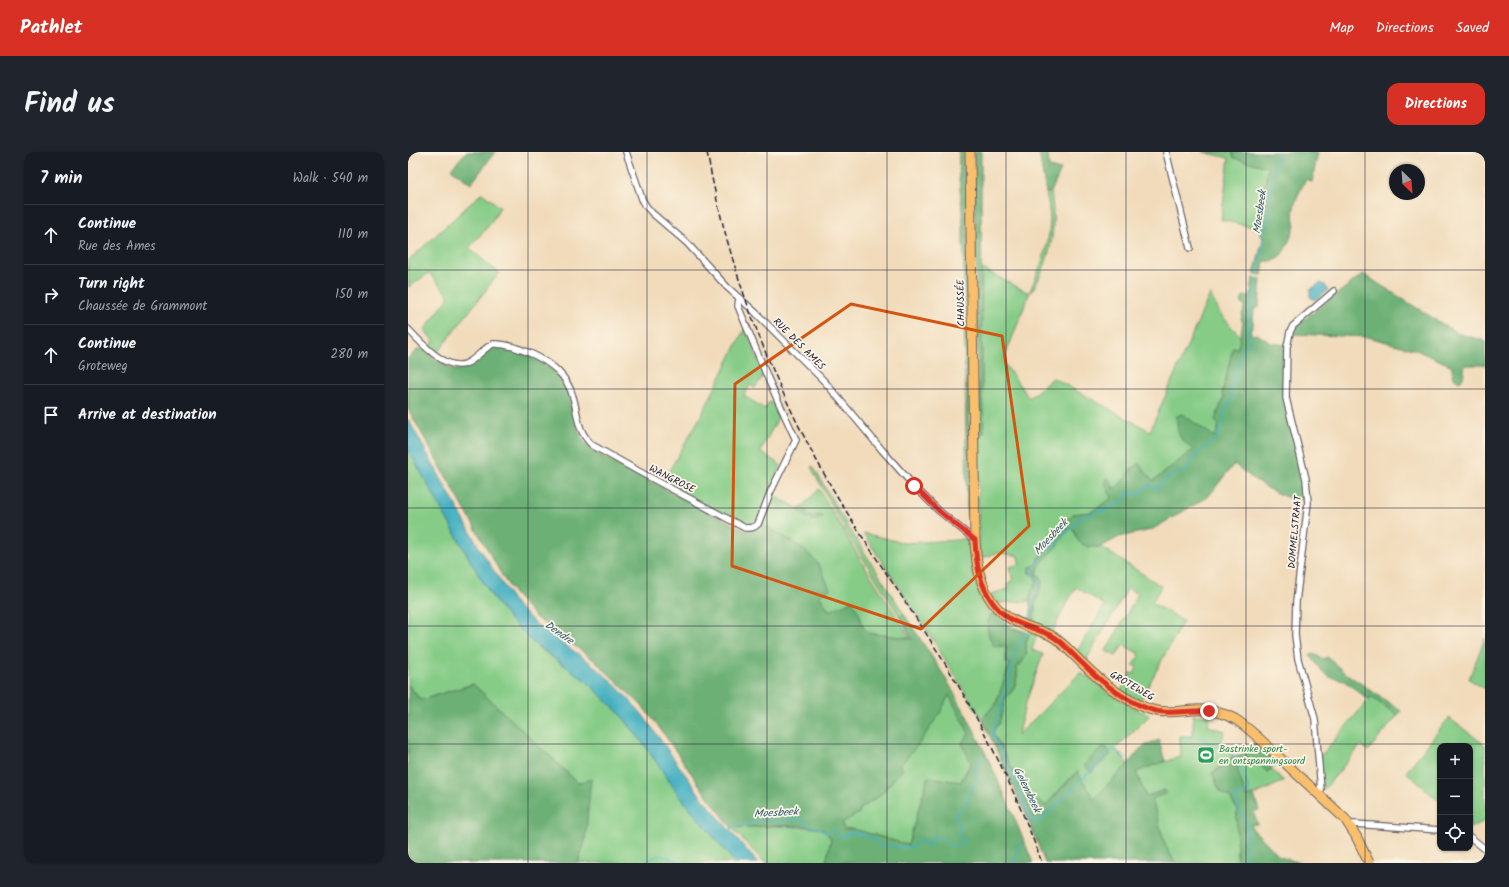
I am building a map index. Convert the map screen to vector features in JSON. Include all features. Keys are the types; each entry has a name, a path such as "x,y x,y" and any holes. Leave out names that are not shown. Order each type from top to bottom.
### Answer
{"main road":[{"name":"CHAUSSÉE","path":"970,152 975,540"},
{"name":"GROTEWEG","path":"975,540 978,567 983,586 998,608 1011,620 1051,636 1099,679 1139,705 1162,712 1195,710 1209,711 1226,715 1235,720 1259,738 1318,793 1350,826 1364,850 1369,863"}],"street":[{"name":"RUE DES AMES","path":"626,152 646,206 652,213 687,242 739,299 758,315 825,382 891,461 914,486 939,511 975,540"},
{"path":"1166,152 1190,248"},
{"name":"DOMMELSTRAAT","path":"1318,793 1321,790 1315,718 1298,659 1295,635 1296,602 1308,511 1308,495 1306,479 1287,404 1286,372 1287,347 1290,332 1293,326 1334,291"},
{"name":"WANGROSE","path":"408,329 432,352 452,365 463,365 493,344 510,346 540,358 557,369 567,382 574,398 579,427 584,436 592,445 745,528 750,528 755,527 758,524 770,493 796,440 769,381 738,306 739,299"},
{"path":"1350,826 1354,824 1437,830"},
{"path":"1473,839 1485,849"}],"highlighted area":[{"path":"851,304 1002,336 1029,526 921,629 732,566 735,384"}],"green space":[{"path":"466,152 495,152 471,184 451,169"},
{"path":"959,152 967,152 971,516 967,516 963,224 959,179"},
{"path":"974,152 981,152 982,399 984,433 979,433"},
{"path":"1039,152 1048,152 1049,167 1061,170 1051,192 1046,193"},
{"path":"1203,152 1232,152 1234,158 1268,167 1258,228 1221,220 1229,158"},
{"path":"1232,152 1318,152 1312,182 1306,179 1294,207 1293,213 1295,226 1288,244 1281,255 1276,259 1264,261 1262,275 1254,274 1263,239 1258,228 1268,167 1234,158"},
{"path":"1051,192 1053,224 1051,245 1048,256 1038,281 1029,294 1003,362 1029,398 1053,378 1150,431 1210,294 1221,315 1241,337 1238,348 1233,348 1222,394 1224,397 1215,420 1219,425 1215,437 1177,416 1179,431 1183,439 1194,450 1153,481 1132,467 1123,482 1114,490 1104,480 1113,498 1091,512 1073,514 1068,519 1067,524 1059,535 1042,553 1035,565 1029,568 1029,573 1033,575 1037,581 1030,596 1030,601 998,603 991,594 1009,589 1007,584 1013,580 1009,567 1020,564 1017,555 1000,553 980,558 978,526 979,433 984,433 982,399 981,268 1029,293 1044,256 1047,244 1050,220 1046,193"},
{"path":"482,193 500,207 490,224 469,248 499,273 437,353 429,348 434,341 424,330 448,299 448,295 429,273 409,287 408,261"},
{"path":"1363,274 1457,333 1485,341 1485,365 1465,365 1463,378 1460,382 1453,376 1452,366 1416,350 1368,337 1292,334 1294,328 1302,321"},
{"path":"1253,278 1261,279 1259,307 1254,309 1253,326 1250,331 1252,335 1257,334 1271,343 1285,345 1285,383 1307,498 1289,498 1278,494 1258,482 1234,464 1208,497 1151,530 1119,537 1101,547 1089,547 1078,541 1074,530 1070,528 1044,560 1038,570 1036,575 1040,576 1042,583 1035,604 1034,621 1027,623 1031,615 1030,596 1037,581 1033,575 1029,573 1029,568 1035,565 1042,553 1059,535 1067,524 1068,519 1073,514 1091,512 1112,498 1104,481 1108,477 1114,489 1139,464 1153,481 1193,450 1178,433 1177,416 1182,414 1215,437 1219,425 1215,420 1224,397 1222,395 1233,347 1238,348 1243,322 1241,319 1245,305 1241,304 1243,296 1250,297"},
{"path":"745,328 764,374 755,388 750,385 744,396 765,409 769,402 778,406 781,412 760,452 781,465 757,523 749,526 662,483 701,416"},
{"path":"421,347 435,359 454,370 465,368 474,363 487,351 496,347 508,348 534,358 554,372 565,385 580,434 583,440 594,452 744,530 754,530 761,524 791,541 806,551 818,564 830,589 819,596 829,611 852,601 859,613 863,627 869,633 912,639 900,617 904,614 964,710 1005,797 1033,863 826,863 831,839 823,830 805,826 732,828 705,793 656,723 640,704 594,660 535,617 515,595 504,579 408,409 408,358","holes":["949,695 969,733 962,743 971,763 961,782 928,777 908,845 854,829 844,829 842,823 859,813 861,808 879,796 903,769 899,766 918,745 940,713"]},
{"path":"408,449 475,569 493,598 510,620 539,648 585,680 621,715 643,743 679,795 735,863 578,863 585,841 578,783 473,684 421,700 408,685"},
{"path":"813,466 840,514 904,614 900,617 846,531 811,467"},
{"path":"819,489 862,562 910,638 869,633 863,627 859,613 830,611 761,524 771,494 799,509 800,512 812,520 818,516 812,517 802,507"},
{"path":"802,507 812,517 820,515 823,517 816,520 806,518 799,509"},
{"path":"1070,528 1074,530 1078,539 1084,544 1101,547 1161,586 1152,603 1183,621 1140,701 1121,690 1131,673 1134,674 1137,667 1133,665 1140,654 1123,645 1116,656 1106,651 1138,594 1128,588 1085,662 1076,653 1105,605 1076,587 1052,633 1030,623 1036,611 1035,604 1042,583 1040,576 1036,575 1038,570 1043,560 1054,549"},
{"path":"863,533 904,543 957,540 966,538 968,541 972,569 976,583 985,602 994,613 989,616 991,642 994,646 1006,646 1006,663 1010,664 996,703 982,719 918,616"},
{"path":"994,613 1009,626 1030,633 1026,641 1026,655 1017,668 1015,684 1012,691 1006,697 999,724 996,726 993,733 1018,779 1030,812 1034,817 1037,816 1038,814 1034,803 1039,800 1046,806 1077,771 1094,799 1128,764 1140,749 1159,740 1165,761 1136,772 1146,797 1165,790 1166,793 1152,799 1165,845 1175,863 1045,863 1026,814 982,719 996,703 1010,664 1006,663 1006,646 994,646 988,634 989,620"},
{"path":"1030,633 1037,634 1032,650 1043,654 1025,705 1018,735 1081,672 1117,698 1150,715 1115,749 1128,764 1094,799 1076,772 1045,806 1042,803 1034,803 1038,815 1034,817 1030,812 1018,779 993,733 1006,697 1012,691 1015,684 1017,668 1026,655 1026,641"},
{"path":"1485,638 1485,689 1469,679"},
{"path":"1312,653 1323,659 1327,657 1341,670 1401,711 1398,715 1371,697 1368,699 1343,680 1329,677 1322,671 1310,655"},
{"path":"473,684 578,783 591,779 585,841 578,863 408,863 408,685 421,700"},
{"path":"949,695 969,733 968,755 971,763 960,783 928,777 908,845 854,829 844,829 841,823 859,813 861,808 879,796 902,769 898,766 926,732"},
{"path":"1371,697 1398,715 1368,751 1361,745 1323,791 1320,757"},
{"path":"1193,715 1210,716 1208,726 1225,731 1220,745 1229,751 1233,757 1212,773 1220,791 1230,798 1237,809 1237,863 1175,863 1165,845 1152,799 1166,793 1164,790 1146,797 1136,771 1181,757 1180,736 1192,737"},
{"path":"1449,718 1485,745 1485,821 1473,827 1473,743 1437,743 1437,799 1406,772"},
{"path":"1257,741 1279,763 1267,772 1251,755 1237,768 1246,797 1254,795 1259,810 1253,812 1258,824 1251,825 1252,828 1280,857 1301,863 1237,863 1237,809 1230,798 1220,791 1212,773 1218,770 1233,757 1237,762 1238,761 1235,757 1244,753"},
{"path":"1103,747 1106,747 1111,754 1091,773 1084,764"},
{"path":"1251,755 1267,772 1271,769 1284,781 1254,795 1246,797 1237,768"},
{"path":"776,826 822,829 831,838 826,863 765,863 732,828"}],"water":[{"path":"1320,283 1325,285 1328,290 1315,300 1310,297 1310,290"},
{"path":"408,419 480,549 516,605 538,626 588,661 627,697 642,714 700,795 758,863 735,863 679,795 643,743 621,715 585,680 532,642 510,620 493,598 475,569 408,449"}],"waterway":[{"name":"Moesbeek","path":"1258,274 1259,261 1264,244 1264,229 1269,223 1269,200 1274,167 1277,160 1277,152"},
{"path":"1250,342 1247,333 1251,325 1251,308 1258,279"},
{"name":"Moesbeek","path":"1029,622 1032,614 1034,596 1040,582 1032,573 1032,570 1048,549 1054,547 1082,516 1090,516 1094,514 1096,510 1103,512 1124,501 1127,492 1138,495 1148,485 1156,488 1176,473 1186,471 1188,465 1202,449 1216,439 1222,426 1225,411 1232,399 1230,389 1235,381 1236,369 1241,360 1243,347 1249,344"},
{"name":"Gelembeek","path":"1026,632 1013,657 1007,690 1003,697 1001,709 998,713 992,733 1019,789 1031,820 1037,822 1042,820 1112,749"},
{"name":"Gelembeek","path":"1182,736 1191,736"},
{"name":"Gelembeek","path":"1196,736 1203,738 1206,741"},
{"name":"Gelembeek","path":"1207,742 1217,747 1224,744 1227,746 1239,764 1243,774"},
{"name":"Gelembeek","path":"1115,749 1125,758 1126,757"},
{"name":"Moesbeek","path":"728,831 734,827 762,820 770,820 779,823 786,819 803,820 808,826 817,827 826,833 834,830 841,837 852,832 870,837 879,845 914,847 917,840 929,846 931,840 935,837 948,844 959,846 964,844 964,841 958,837 958,832 962,826 955,820 955,815 966,804 970,792 978,780 975,773 975,767 984,756"},
{"name":"Gelembeek","path":"1244,776 1249,792 1234,797 1247,824 1247,849 1244,863"},
{"path":"1014,863 1021,843"},
{"path":"645,863 658,856 671,858 681,863"}],"railway":[{"path":"707,152 716,198 728,244 743,290 777,380 797,423 843,506 928,636 968,702 1013,792 1042,863"}],"place":[{"name":"Bastrinke sport- en ontspanningsoord","path":"1206,755"}],"route":[{"path":"914,486 939,511 975,540 976,557 983,586 994,604 1011,620 1051,636 1104,683 1139,705 1162,712 1195,710 1209,711"}],"water label":[{"name":"Dendre","path":"559,633"}]}
